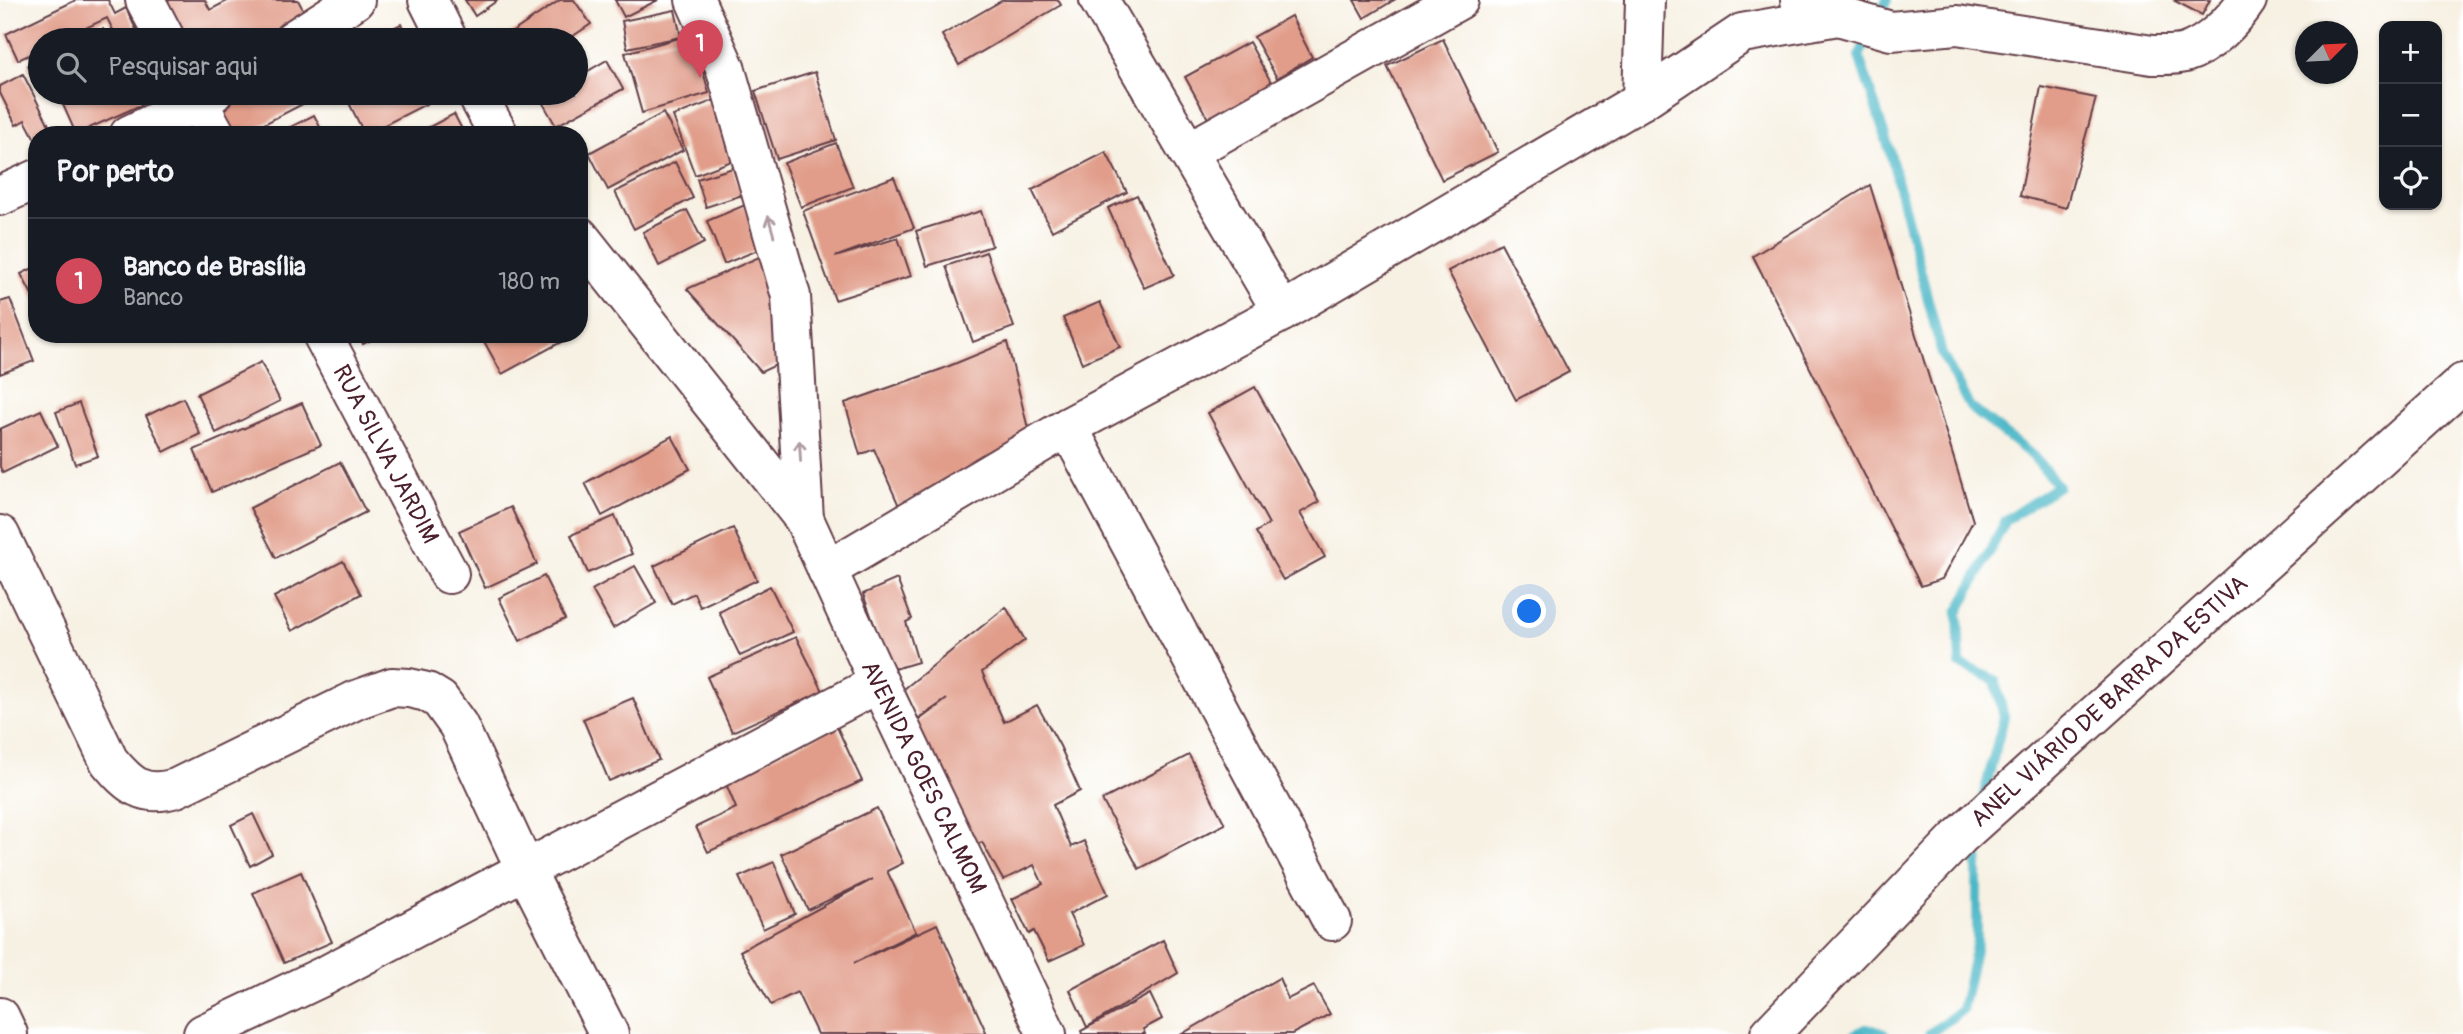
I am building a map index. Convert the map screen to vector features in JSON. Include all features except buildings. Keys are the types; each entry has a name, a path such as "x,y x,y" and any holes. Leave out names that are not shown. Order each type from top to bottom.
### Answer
{"street":[{"path":"145,0 160,28"},
{"path":"312,28 355,0"},
{"path":"428,0 442,28"},
{"path":"695,0 725,66 791,296 804,519"},
{"path":"1099,0 1282,313"},
{"path":"1188,152 1458,0"},
{"path":"1642,100 1645,0"},
{"path":"1800,0 1838,16 1891,30 1963,13 2152,55 2184,53 2198,47 2235,18 2247,0"},
{"path":"827,570 1069,427 1282,313 1642,100 1742,33 1838,16"},
{"path":"483,105 494,126"},
{"path":"153,126 205,106"},
{"path":"0,196 28,182"},
{"path":"588,247 804,519"},
{"name":"RUA SILVA JARDIM","path":"327,343 449,574"},
{"name":"ANEL VIÁRIO DE BARRA DA ESTIVA","path":"1770,1034 1959,836 2463,383"},
{"path":"1069,427 1332,921"},
{"name":"AVENIDA GOES CALMOM","path":"804,519 879,683 1047,1034"},
{"path":"0,535 109,761 131,784 158,794 176,788 356,700 392,687 427,692 440,700 450,711 526,872 609,1034"},
{"path":"203,1034 326,975 526,872 566,848 879,683"},
{"path":"0,1017 8,1034"}],"waterway":[{"path":"1887,0 1859,56 1890,152 1942,354 1970,407 2033,456 2058,486 2006,520 1958,613 1960,664 1995,680 2004,717 1983,798"},
{"path":"1929,1034 1962,1010 1977,941 1980,832"},
{"path":"1856,1034 1867,1028 1884,1034"}],"place":[{"name":"Banco de Brasília","path":"700,78"}]}
